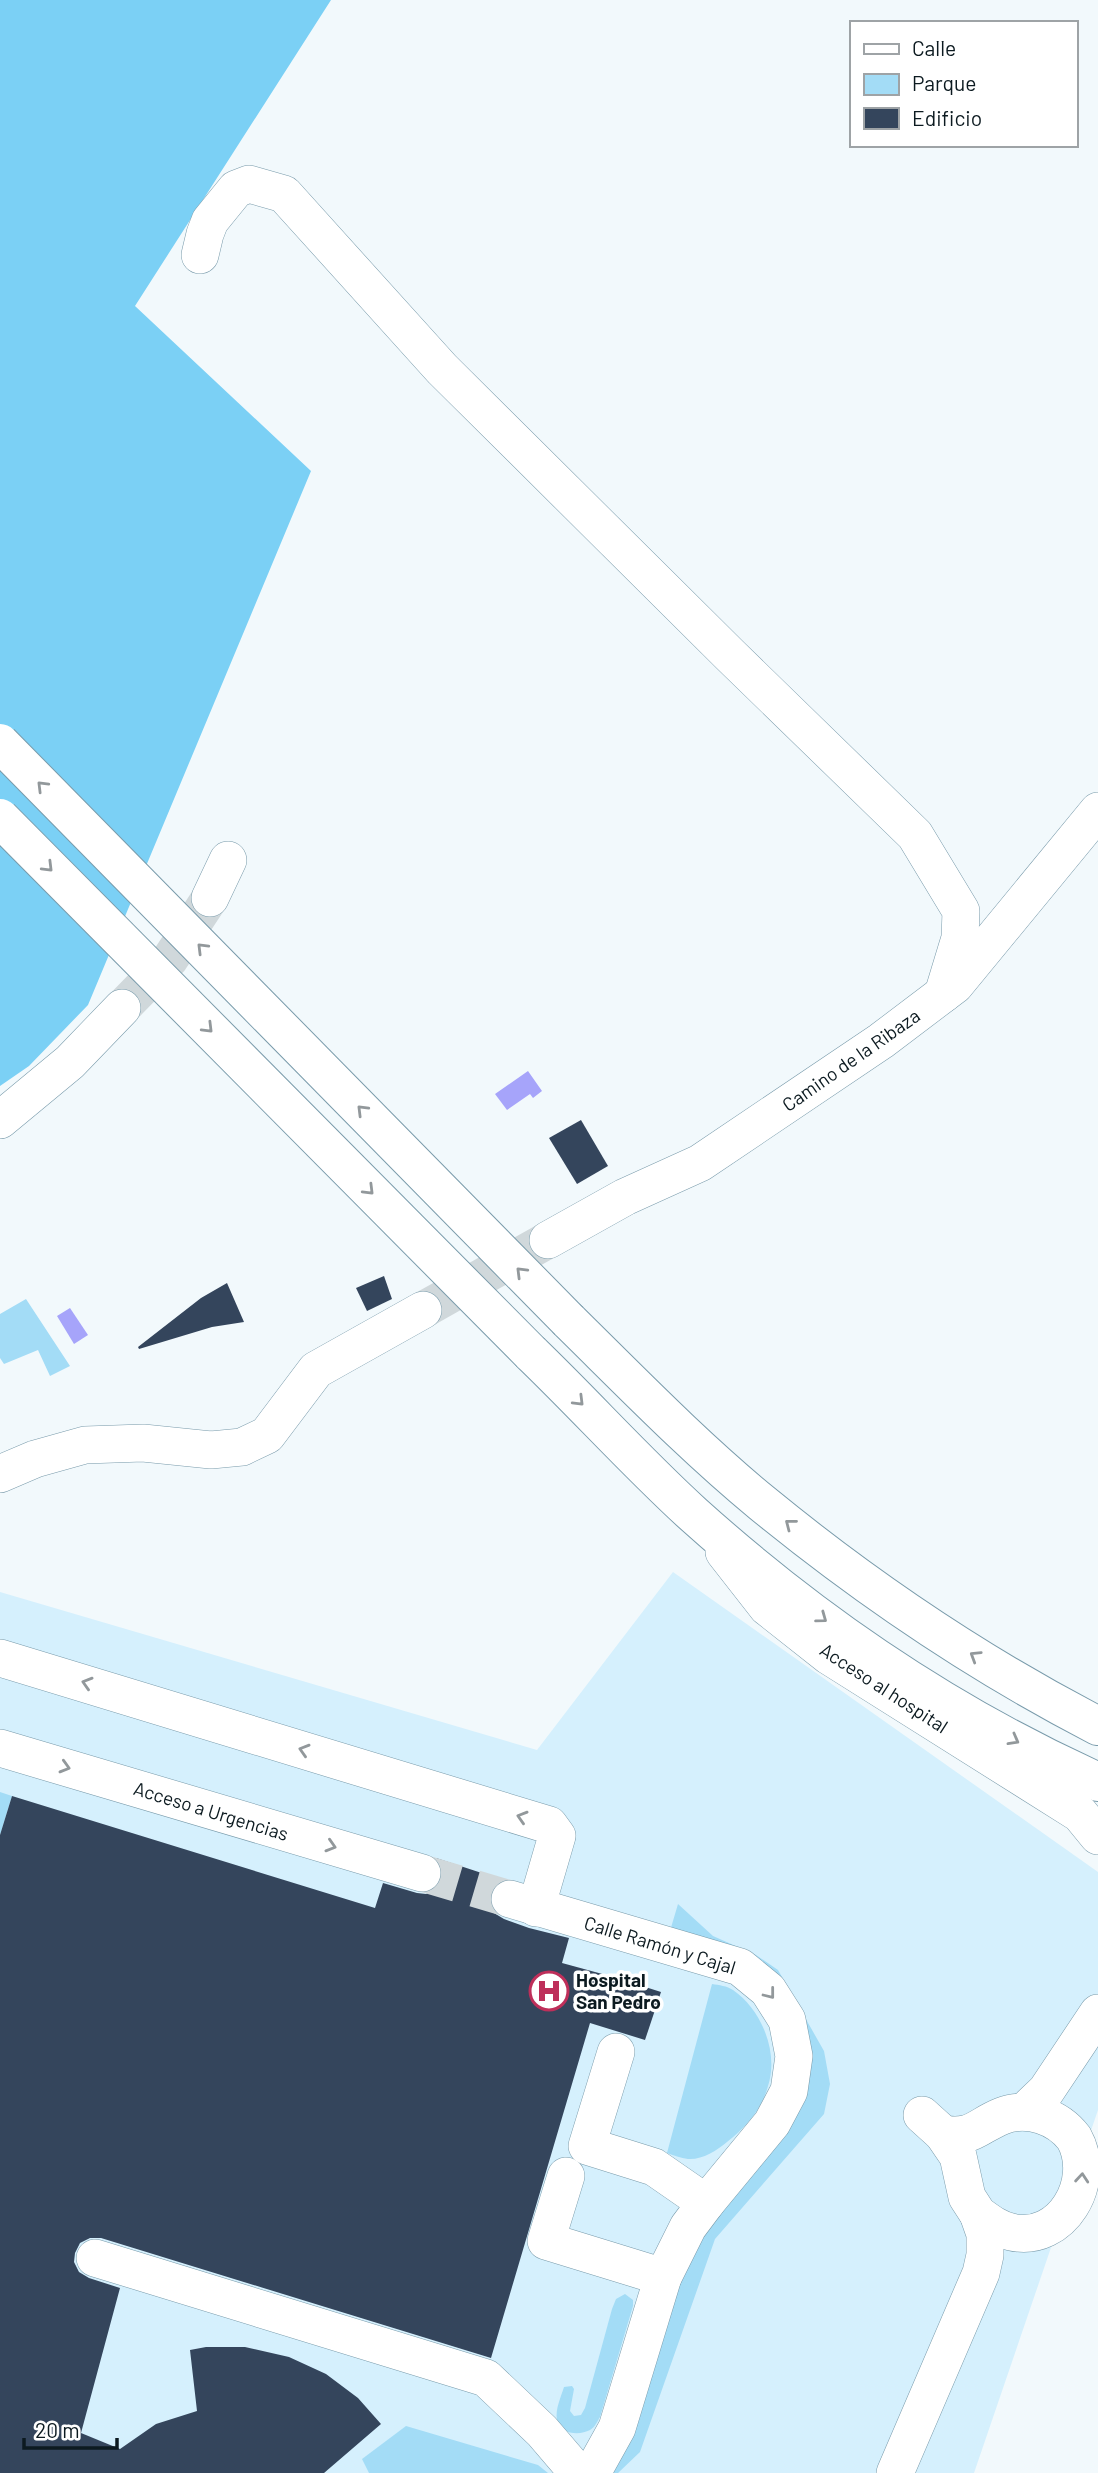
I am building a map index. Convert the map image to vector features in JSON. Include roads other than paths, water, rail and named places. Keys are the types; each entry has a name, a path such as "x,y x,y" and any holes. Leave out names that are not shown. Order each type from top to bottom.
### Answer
{"main road":[{"path":"0,743 569,1321 684,1433 761,1503 892,1604 1029,1690 1098,1726"},
{"path":"0,818 693,1513 788,1593 879,1660 972,1717 1098,1782"}],"street":[{"path":"200,255 211,220 236,189 250,184 284,194 452,378 720,646 915,835 961,911 960,938 943,994"},
{"name":"Camino de la Ribaza","path":"548,1240 625,1197 701,1163 881,1041 955,985 1098,811"},
{"path":"210,898 228,860"},
{"path":"0,1120 71,1062 122,1008"},
{"path":"0,1474 35,1459 85,1445 143,1443 211,1450 242,1447 267,1435 316,1370 419,1312"},
{"name":"Acceso al hospital","path":"693,1513 767,1607 829,1656 1080,1814 1098,1836"},
{"name":"Calle Ramón y Cajal","path":"0,1658 549,1825 557,1836 523,1904 740,1967 768,1990 787,2020 794,2056 789,2091 772,2123 688,2227 663,2277 617,2428 593,2473"},
{"name":"Acceso a Urgencias","path":"0,1748 422,1873"},
{"path":"1024,2112 1046,2091 1098,2013"},
{"path":"616,2052 587,2146 654,2167 706,2203"},
{"path":"1024,2112 1073,2084 1098,2057"},
{"path":"978,2214 994,2226 1013,2232 1033,2233 1052,2226 1068,2214 1079,2197 1084,2178 1083,2158 1067,2112 1073,2084"},
{"path":"895,2473 981,2273 985,2255 985,2234 978,2214 967,2197 958,2156 932,2124 961,2136 1003,2115 1024,2112 1044,2115 1062,2125 1075,2140"},
{"path":"963,2177 964,2157 972,2139 986,2124"},
{"path":"566,2176 546,2241 663,2277"},
{"path":"981,2273 994,2256 1024,2232"},
{"path":"95,2258 486,2378 542,2431 579,2473"}],"tunnel":[{"path":"122,1008 170,959 210,898"},
{"path":"423,1310 548,1240"},
{"path":"422,1873 510,1899"}],"place":[{"name":"Hospital San Pedro","path":"549,1991"}]}
